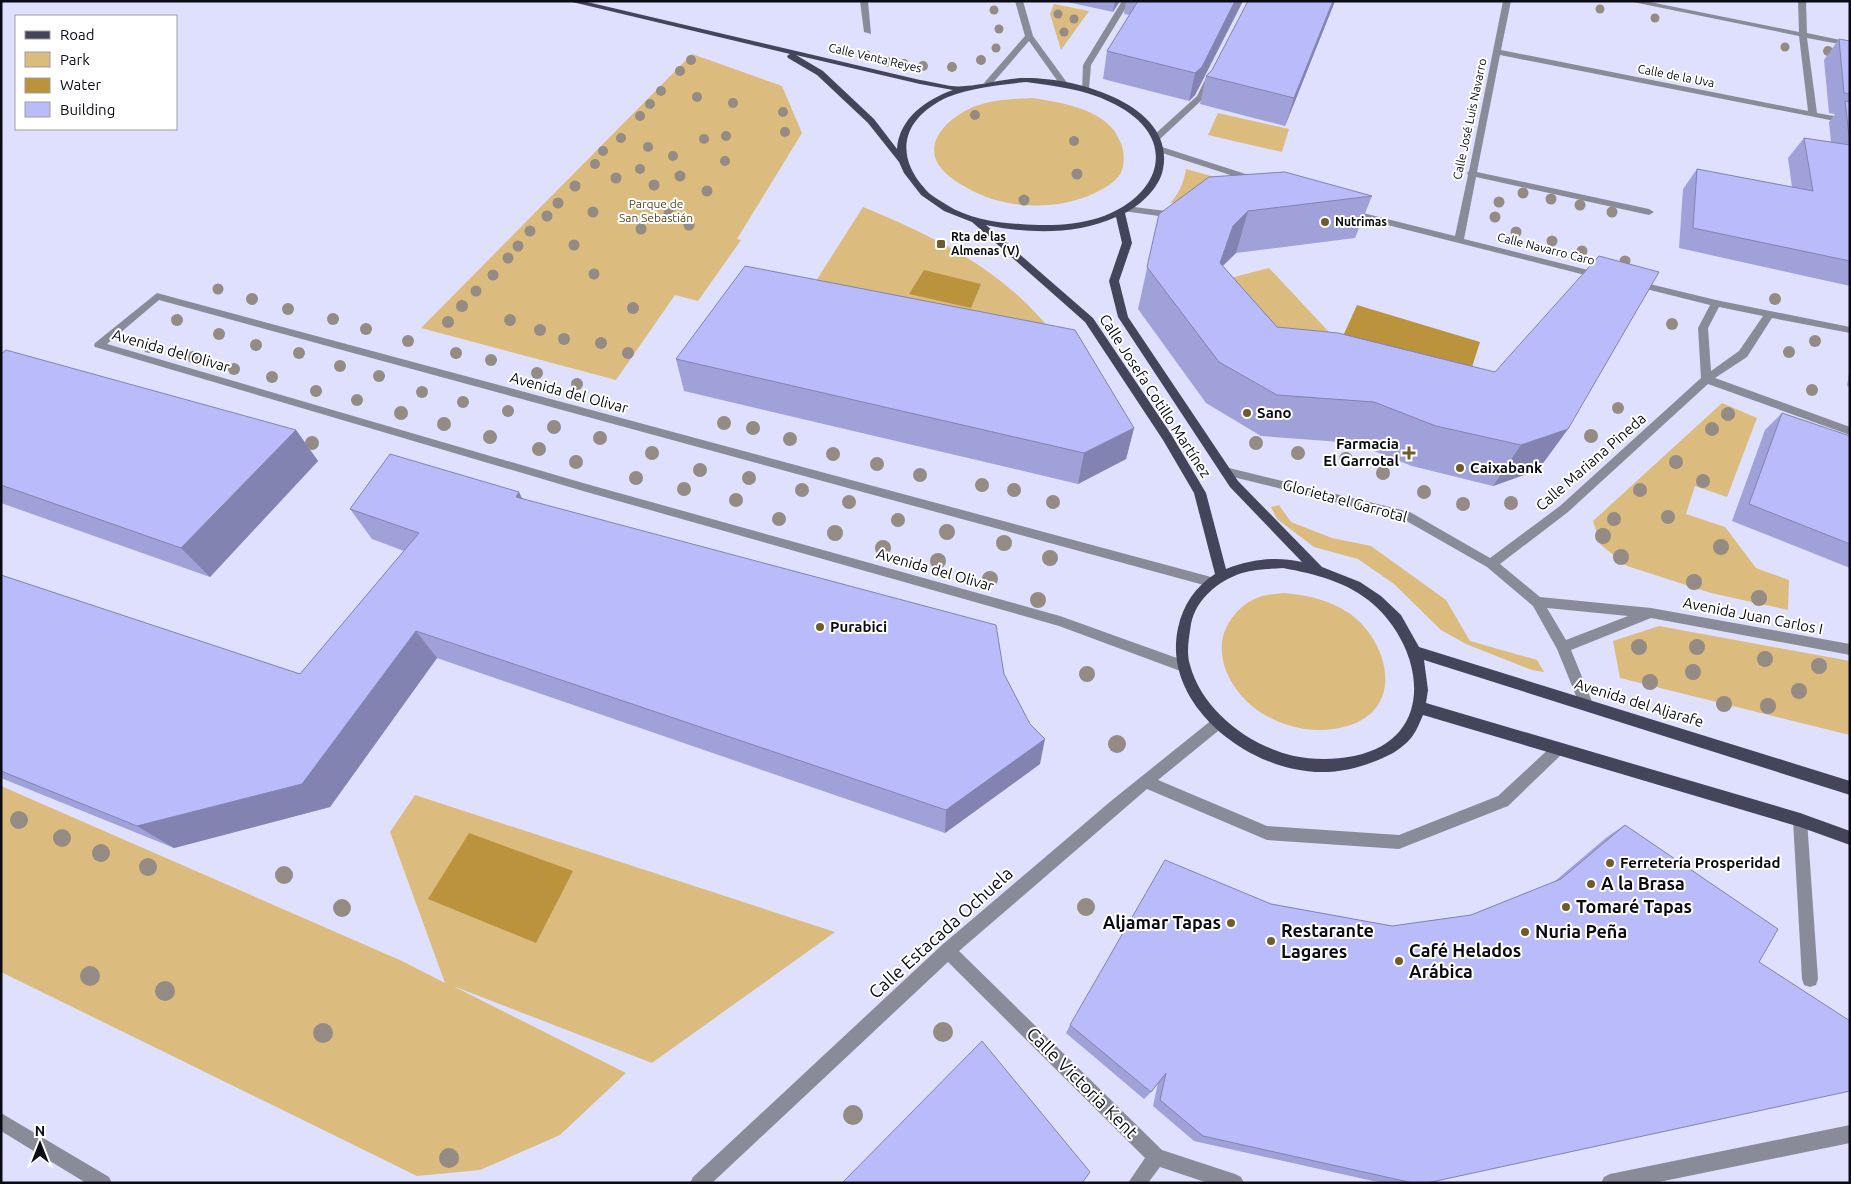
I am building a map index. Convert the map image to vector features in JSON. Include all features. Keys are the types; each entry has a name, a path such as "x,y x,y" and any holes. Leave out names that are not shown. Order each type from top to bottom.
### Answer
{"main road":[{"name":"Calle Venta Reyes","path":"572,1 920,82 964,89"},
{"name":"Calle Venta Reyes","path":"781,49 820,73 871,121 901,160 913,184 938,204 974,220"},
{"path":"901,160 902,138 914,118 935,101 964,89 988,83 1026,80 1064,84 1085,89 1116,101 1141,117 1157,138 1162,150 1157,182 1123,211 1087,224 1050,229 1011,228 974,220"},
{"name":"Calle Josefa Cotillo Martínez","path":"1123,211 1127,243 1114,281 1123,317 1234,484 1317,569"},
{"name":"Calle Josefa Cotillo Martínez","path":"974,220 1023,260 1089,320 1167,438 1200,493 1212,534 1216,579"},
{"path":"1283,563 1317,569 1349,581 1378,600 1402,624 1417,652 1423,680 1421,708 1404,736 1375,757 1337,766 1294,763 1254,748 1218,723 1196,695 1182,666 1181,633 1190,604 1216,579 1250,565 1283,563"},
{"name":"Avenida del Aljarafe","path":"1417,652 1850,788"},
{"path":"1421,708 1800,820 1850,838"}],"street":[{"path":"864,1 868,32"},
{"path":"1019,1 1029,36 1064,84"},
{"path":"1085,89 1087,65 1126,1"},
{"name":"Calle José Luis Navarro","path":"1459,241 1471,173 1507,1"},
{"path":"1632,1 1850,44"},
{"path":"1802,1 1803,34 1813,114"},
{"path":"988,83 1029,36"},
{"name":"Calle de la Uva","path":"1497,52 1850,122"},
{"path":"1157,138 1200,97 1214,71"},
{"path":"1162,150 1260,182"},
{"path":"1471,173 1649,212"},
{"name":"Calle Navarro Caro","path":"1335,209 1716,303 1850,330"},
{"path":"1123,211 1166,214 1183,210"},
{"name":"Avenida del Olivar","path":"1182,666 1060,621 583,487 99,346 156,296 1216,579"},
{"path":"1716,303 1703,328 1706,379 1850,431"},
{"name":"Calle Mariana Pineda","path":"1491,564 1564,509 1706,379 1743,354 1769,314"},
{"name":"Glorieta el Garrotal","path":"1225,471 1406,515 1491,564 1537,602 1564,647 1586,704"},
{"name":"Avenida Juan Carlos I","path":"1537,602 1651,613 1850,650"},
{"path":"1564,647 1651,613"},
{"name":"Calle Estacada Ochuela","path":"699,1183 948,951 1218,723"},
{"path":"1146,782 1267,834 1399,842 1503,801 1558,749"},
{"path":"1800,820 1810,979"},
{"name":"Calle Victoria Kent","path":"948,951 1157,1157 1235,1183"},
{"path":"1,1121 102,1183"},
{"path":"1610,1183 1850,1134"},
{"path":"1137,1183 1157,1157"}],"green space":[{"path":"1054,4 1089,11 1061,50 1050,14"},
{"name":"Parque de San Sebastián","path":"692,54 782,86 802,133 737,239 741,240 698,301 675,295 616,380 421,328"},
{"path":"1032,98 1085,110 1112,128 1120,141 1124,159 1118,177 1104,188 1082,198 1049,205 1033,206 1000,201 984,196 956,181 937,162 934,152 935,143 945,126 953,119 971,108 986,103"},
{"path":"1218,113 1289,129 1282,152 1208,135"},
{"path":"1186,169 1268,192 1227,193 1170,203 1181,188"},
{"path":"863,207 903,224 962,254 998,279 1020,298 1055,334 800,306"},
{"path":"1269,268 1329,332 1281,345 1223,280"},
{"path":"1722,403 1757,418 1727,497 1695,486 1686,514 1725,527 1756,568 1789,580 1788,610 1711,593 1627,566 1601,545 1593,521"},
{"path":"1279,505 1291,522 1332,538 1371,546 1446,600 1470,641 1537,660 1544,672 1532,670 1466,644 1441,630 1394,584 1358,559 1314,547 1277,519 1271,507"},
{"path":"1284,593 1318,599 1341,608 1363,625 1374,640 1382,657 1385,674 1384,690 1378,705 1366,717 1347,726 1329,729 1311,730 1293,726 1275,720 1259,711 1233,685 1225,668 1222,653 1222,643 1226,628 1236,613 1251,601 1265,595"},
{"path":"1659,626 1850,661 1850,735 1620,678 1613,641"},
{"path":"1,786 402,961 445,983 390,832 415,795 835,932 652,1063 453,986 626,1073 560,1135 480,1170 417,1176 1,972"}],"water":[{"path":"924,270 981,284 971,308 909,294"},
{"path":"1357,305 1480,342 1466,386 1339,345"},
{"path":"469,833 573,871 536,943 428,899"}],"building":[{"path":"1138,1 1235,1 1202,67 1195,73 1107,51"},
{"path":"1248,1 1333,1 1294,98 1206,76 1212,70"},
{"path":"1839,39 1850,41 1850,94 1844,93"},
{"path":"1845,101 1850,102 1850,144"},
{"path":"1804,138 1850,145 1850,261 1693,228 1697,169 1813,191"},
{"path":"1285,172 1372,196 1248,211 1233,226 1220,263 1277,327 1338,333 1495,372 1599,256 1659,272 1568,429 1521,445 1436,426 1374,402 1277,395 1219,362 1147,267 1159,214 1209,177"},
{"path":"745,266 1075,330 1134,428 1084,453 676,359"},
{"path":"6,350 296,430 181,548 1,485 1,354"},
{"path":"1782,413 1850,436 1850,544 1749,504"},
{"path":"390,454 519,492 516,497 996,625 1004,674 1030,724 1045,739 946,810 416,631 302,784 137,826 1,771 1,575 300,674 419,533 350,509"},
{"path":"1625,825 1778,929 1759,962 1850,1021 1850,1091 1427,1183 1413,1183 1203,1136 1160,1100 1166,1073 1151,1092 1070,1025 1165,860 1271,904 1392,926 1471,915 1561,879"},
{"path":"982,1041 1090,1172 1082,1183 842,1183"}],"place":[{"name":"Nutrimas","path":"1325,222"},
{"name":"Rta de las Almenas (V)","path":"941,244"},
{"name":"Sano","path":"1247,413"},
{"name":"Farmacia El Garrotal","path":"1409,453"},
{"name":"Caixabank","path":"1460,468"},
{"name":"Purabici","path":"820,627"},
{"name":"Ferretería Prosperidad","path":"1610,863"},
{"name":"A la Brasa","path":"1591,884"},
{"name":"Tomaré Tapas","path":"1566,907"},
{"name":"Aljamar Tapas","path":"1231,923"},
{"name":"Nuria Peña","path":"1525,932"},
{"name":"Restarante Lagares","path":"1271,941"},
{"name":"Café Helados Arábica","path":"1399,961"}]}
